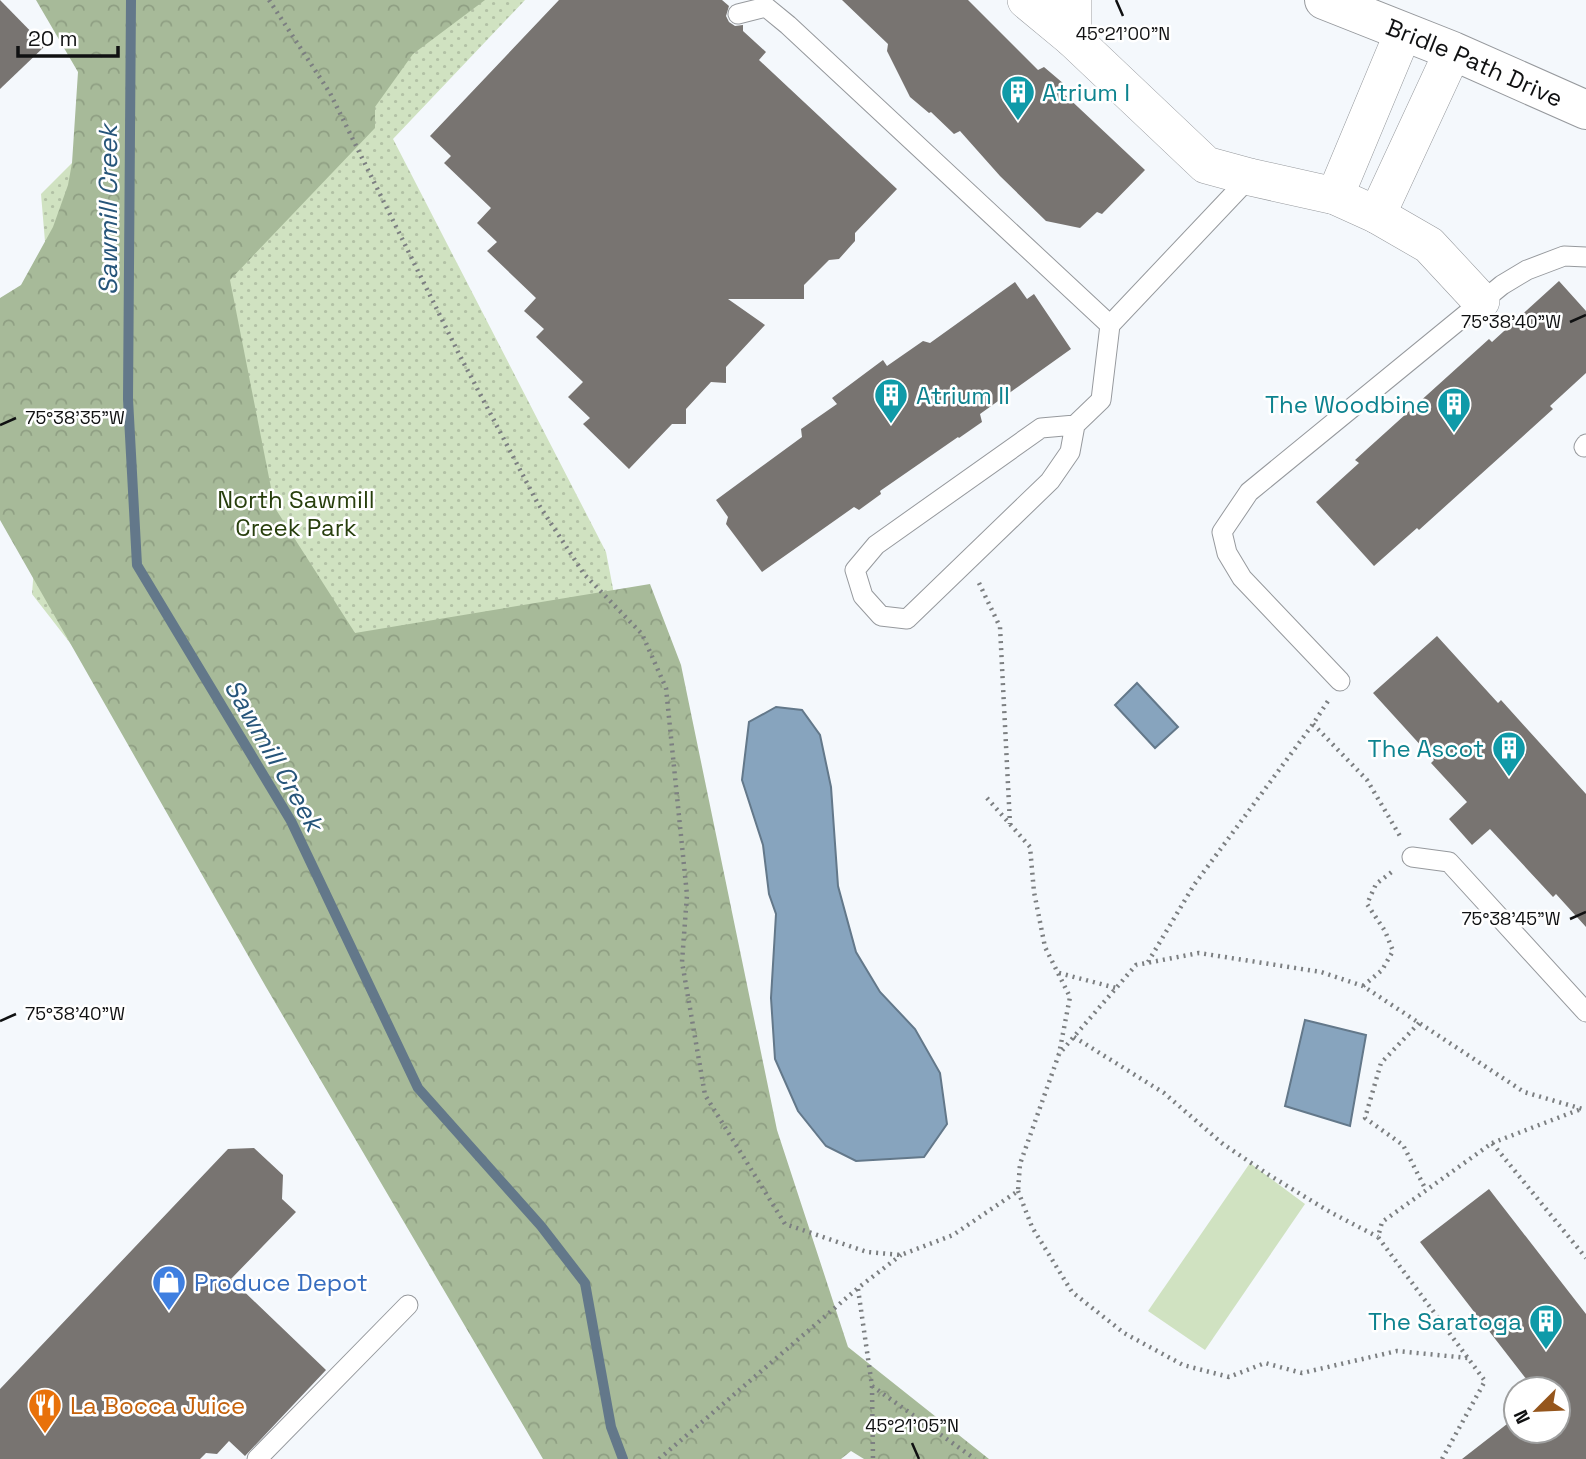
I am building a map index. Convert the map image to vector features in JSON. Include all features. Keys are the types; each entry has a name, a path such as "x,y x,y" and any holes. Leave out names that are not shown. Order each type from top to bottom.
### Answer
{"street":[{"path":"1026,0 1073,39 1206,164 1335,196 1377,215 1429,244 1481,301"},
{"path":"1073,0 1073,39"},
{"name":"Bridle Path Drive","path":"1324,0 1453,51 1586,110"},
{"path":"1335,196 1403,33"},
{"path":"1377,215 1453,51"}],"lane":[{"path":"738,14 766,8 788,25 1110,325"},
{"path":"1075,425 1041,428 876,545 855,570 863,596 881,617 907,619 1050,481 1070,452 1075,425 1101,400 1110,325 1250,177"},
{"path":"1340,681 1242,578 1227,553 1222,532 1249,492 1481,301 1527,270 1564,256 1586,257"},
{"path":"1412,857 1448,862 1586,1012"},
{"path":"257,1459 408,1305"}],"path":[{"path":"270,0 330,93 453,341 537,502 584,574 642,634 666,688 687,895 682,962 705,1094 785,1224 867,1252 901,1255"},
{"path":"968,560 1000,627 1010,824"},
{"path":"1148,962 1194,885 1313,724 1340,681"},
{"path":"1313,724 1367,780 1412,857 1376,884 1367,904 1385,931 1393,951 1382,970 1363,986"},
{"path":"987,798 1030,847 1034,892 1045,947 1070,997 1059,1054 1020,1164 1018,1191 1032,1227 1073,1292 1124,1333 1183,1366 1229,1377 1265,1363 1302,1373 1397,1351 1468,1358"},
{"path":"1059,1054 1136,965 1199,953 1321,972 1363,986 1524,1092 1584,1109"},
{"path":"1058,972 1116,988"},
{"path":"1419,1023 1381,1063 1365,1118 1403,1145 1426,1190"},
{"path":"1074,1037 1164,1093 1223,1144 1269,1175 1378,1237 1485,1381 1442,1459"},
{"path":"1378,1237 1382,1222 1492,1143 1584,1109"},
{"path":"1492,1143 1586,1258"},
{"path":"659,1459 858,1288 901,1255 953,1235 1018,1191"},
{"path":"858,1288 872,1386 873,1459"},
{"path":"872,1386 975,1459"}],"green space":[{"name":"North Sawmill Creek Park","path":"36,0 485,0 413,54 375,107 375,128 230,280 275,508 355,633 650,584 681,665 777,1130 848,1347 989,1459 864,1459 851,1451 841,1459 543,1459 266,987 0,520 0,298 21,285 53,227 68,185 72,163 78,72"},
{"path":"70,0 525,0 393,139 606,552 637,714 157,755 32,594 52,325 41,194 95,140"},
{"path":"1250,1163 1305,1204 1205,1350 1148,1311"}],"water":[{"path":"1137,683 1178,727 1155,748 1115,705"},
{"path":"776,707 802,710 820,735 831,787 838,886 856,952 880,992 915,1029 940,1073 947,1124 924,1157 856,1161 826,1146 798,1111 775,1059 771,998 776,914 769,894 763,845 742,780 749,722"},
{"path":"1305,1020 1366,1035 1350,1126 1285,1106"}],"building":[{"path":"0,0 45,46 0,89"},
{"path":"559,0 722,0 729,6 726,16 729,22 735,26 743,25 743,31 766,52 759,60 897,189 855,233 855,241 839,259 829,260 804,285 804,299 728,299 765,325 726,367 726,383 711,382 686,409 686,424 672,424 629,469 583,424 590,418 568,397 583,382 536,337 544,329 524,311 536,298 487,251 497,242 477,223 491,208 444,163 451,156 430,136"},
{"name":"Atrium I","path":"842,0 968,0 1038,70 1044,67 1064,84 1062,92 1145,170 1102,214 1097,212 1080,228 1046,221 1000,176 960,131 954,134 910,97 887,51 888,44"},
{"name":"The Woodbine","path":"1559,281 1586,311 1586,373 1550,406 1553,409 1419,530 1417,528 1374,566 1316,502 1359,463 1355,460 1489,339 1492,342"},
{"name":"Atrium II","path":"1015,282 1027,299 1034,294 1071,349 980,414 982,422 880,491 881,494 859,510 854,507 762,572 726,524 728,517 716,500 802,437 801,429 837,404 832,398 883,360 887,366 923,341 930,343"},
{"name":"The Ascot","path":"1437,636 1498,703 1501,700 1586,794 1586,927 1556,894 1553,897 1490,829 1472,845 1449,819 1467,802 1431,763 1434,760 1373,693"},
{"name":"Produce Depot","path":"254,1148 283,1175 282,1199 296,1212 231,1279 326,1370 245,1456 229,1441 217,1454 206,1453 200,1459 0,1459 0,1389 228,1149"},
{"name":"The Saratoga","path":"1489,1189 1586,1314 1586,1459 1462,1459 1502,1428 1502,1445 1572,1445 1572,1375 1523,1375 1420,1242"}],"waterway":[{"name":"Sawmill Creek","path":"131,0 128,399 137,565 291,821 418,1088 541,1226 585,1283 611,1427 623,1459"}],"place":[{"name":"Atrium I","path":"1018,122"},
{"name":"Atrium II","path":"891,425"},
{"name":"The Woodbine","path":"1454,434"},
{"name":"The Ascot","path":"1509,778"},
{"name":"Produce Depot","path":"169,1312"},
{"name":"The Saratoga","path":"1546,1351"},
{"name":"La Bocca Juice","path":"45,1435"}]}
